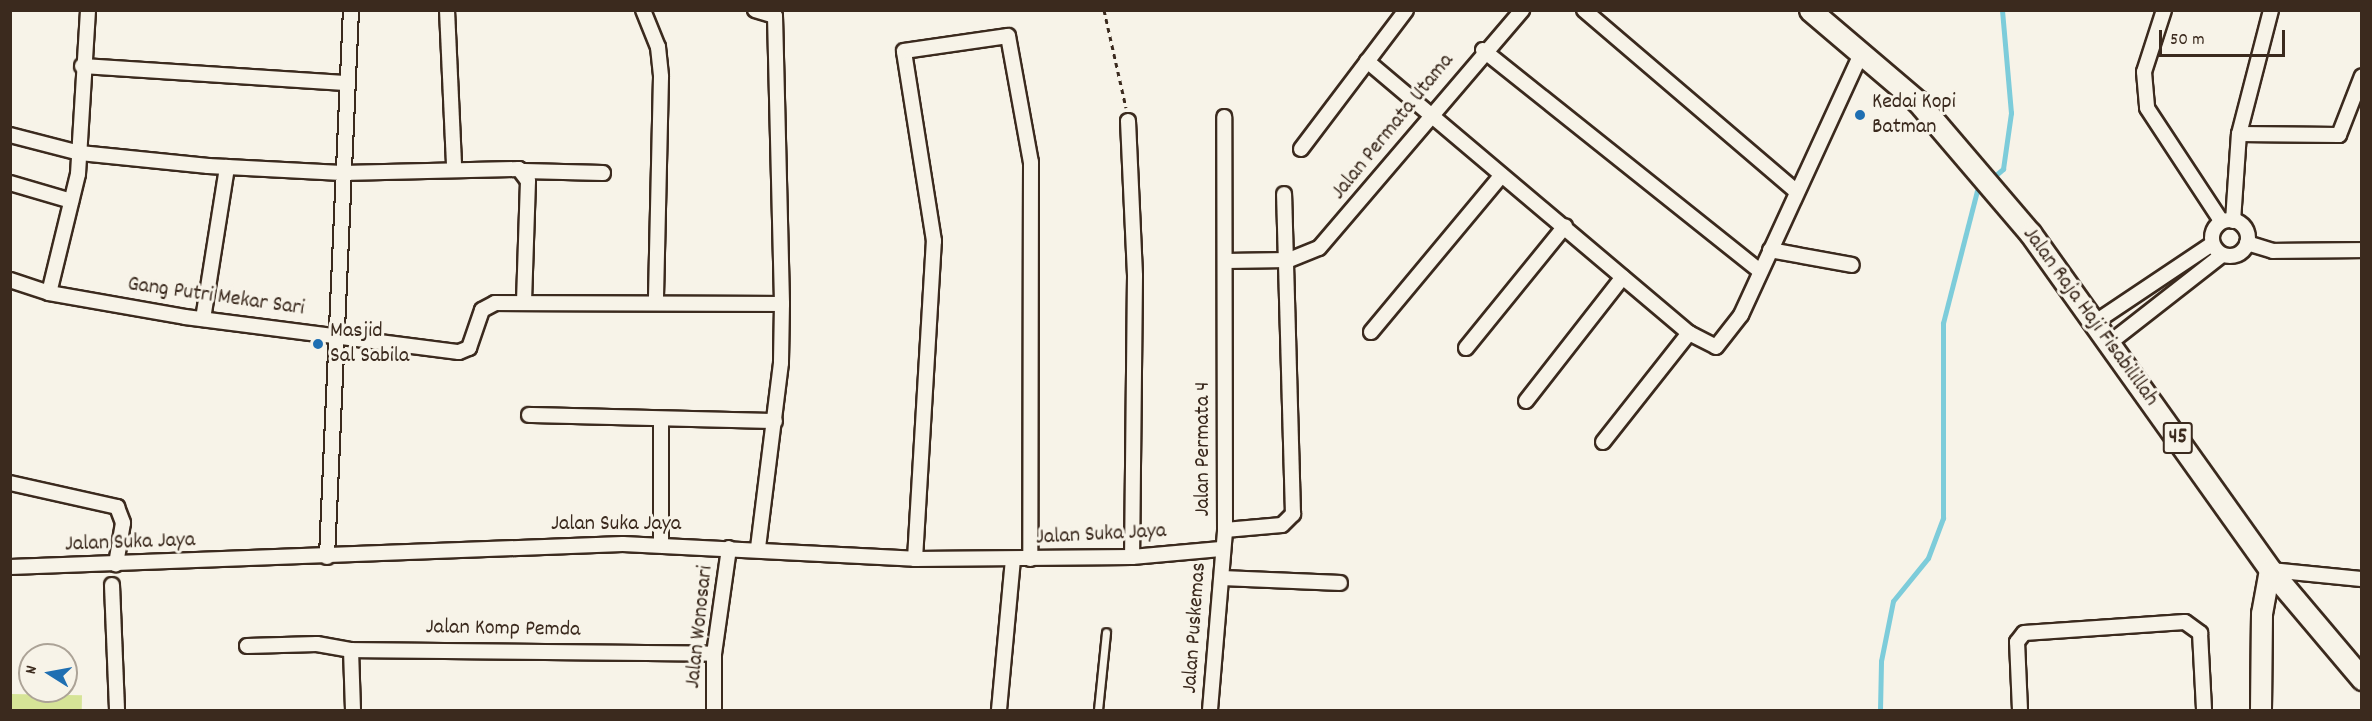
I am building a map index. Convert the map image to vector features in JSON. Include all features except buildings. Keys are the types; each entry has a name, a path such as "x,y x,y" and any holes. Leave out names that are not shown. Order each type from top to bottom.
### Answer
{"main road":[{"name":"Jalan Raja Haji Fisabilillah","path":"1810,10 1862,52 1949,136 1997,194 2112,341 2270,570 2361,678"}],"street":[{"path":"49,292 80,153 82,66 88,10"},
{"path":"327,557 340,335 345,82 351,10"},
{"path":"447,10 454,166"},
{"path":"643,10 658,47 661,76 656,303"},
{"path":"755,10 775,16 782,304 775,421 758,548"},
{"path":"1301,149 1406,10"},
{"name":"Jalan Permata Utama","path":"1289,260 1319,248 1483,50 1522,10"},
{"path":"1584,10 1797,192"},
{"path":"2164,10 2144,72 2147,108 2227,221 2243,226 2247,243"},
{"path":"2222,255 2212,244 2213,231 2227,221 2239,134 2271,10"},
{"path":"915,559 934,241 903,51 1008,36 1031,162 1030,559"},
{"path":"1483,50 1760,271"},
{"path":"1367,60 1428,116 1503,175 1689,333 1708,346 1721,345 1760,271 1862,52"},
{"path":"82,66 345,82"},
{"path":"2239,134 2339,135 2361,76"},
{"name":"Jalan Permata 4","path":"1224,117 1225,530 1282,525 1293,514 1289,260 1284,194"},
{"path":"1128,121 1136,276 1132,557"},
{"path":"10,135 80,153 227,167 342,172 454,166 603,173"},
{"path":"203,320 227,167"},
{"path":"524,171 528,181 524,302"},
{"path":"1371,332 1503,175"},
{"path":"10,183 70,201"},
{"path":"1466,348 1565,226"},
{"path":"2247,243 2282,252 2361,250"},
{"path":"2112,341 2222,255 2238,255 2247,243"},
{"path":"2097,321 2212,244"},
{"path":"1770,250 1852,265"},
{"path":"1225,261 1289,260"},
{"path":"1526,401 1623,277"},
{"name":"Gang Putri Mekar Sari","path":"10,280 49,292 203,320 340,335 459,352 469,348 487,304 524,302 782,304"},
{"path":"1603,442 1689,333"},
{"path":"529,415 775,421"},
{"path":"661,419 661,543"},
{"path":"10,483 117,507 123,523 116,564"},
{"name":"Jalan Puskemas","path":"1210,711 1223,578 1221,549 1225,530"},
{"name":"Jalan Suka Jaya","path":"10,567 661,543 915,559 1013,560 1132,557 1221,549"},
{"name":"Jalan Wonosari","path":"714,711 714,654 729,548"},
{"path":"999,711 1013,560"},
{"path":"2261,711 2262,614 2270,570 2361,579"},
{"path":"1223,578 1340,583"},
{"path":"112,585 117,711"},
{"path":"2020,711 2018,642 2024,633 2185,622 2200,633 2204,711"},
{"name":"Jalan Komp Pemda","path":"247,646 317,644 351,650 714,654"},
{"path":"351,650 353,711"}],"lane":[{"path":"1098,711 1106,632"}],"path":[{"path":"1104,10 1128,121"}],"green space":[{"path":"11,694 18,694 18,703 78,703 78,695 82,695 82,710 11,710"}],"waterway":[{"path":"1991,179 2003,169 2011,113 2002,10"},
{"path":"1880,710 1881,661 1893,601 1928,558 1943,518 1943,323 1977,191 1984,185"}],"place":[{"name":"Kedai Kopi Batman","path":"1860,115"},
{"name":"Masjid Sal Sabila","path":"318,344"}]}
